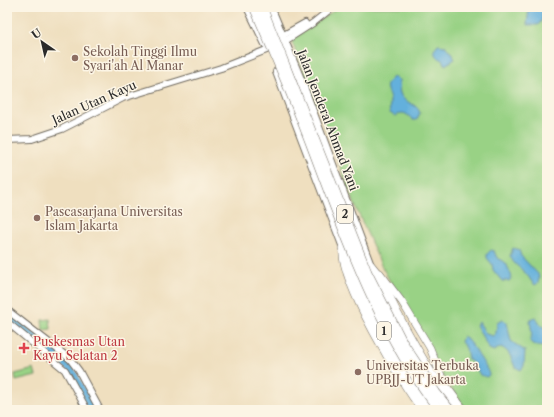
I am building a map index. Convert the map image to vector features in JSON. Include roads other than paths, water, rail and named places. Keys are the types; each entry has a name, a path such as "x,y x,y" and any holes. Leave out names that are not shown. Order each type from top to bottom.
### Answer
{"highway":[{"name":"1","path":"248,7 267,47 343,248 384,332 432,410"},
{"name":"2","path":"254,7 287,85 360,274 383,323 422,386 439,410"},
{"name":"2","path":"262,7 367,272 403,342 436,393 450,410"},
{"name":"Jalan Jenderal Ahmad Yani","path":"270,7 284,38 319,128 370,266 399,327 437,390 454,410"},
{"path":"301,135 319,128"},
{"path":"343,248 364,300 400,366 428,410"},
{"path":"370,266 379,276 395,310 438,386 457,410"}],"main road":[{"name":"1","path":"343,248 342,257 345,268 368,319 390,362 422,410"},
{"name":"Jalan Jenderal Ahmad Yani","path":"370,266 381,274 402,302 430,348 444,383 464,410"}],"street":[{"name":"Jalan Utan Kayu","path":"7,140 32,139 39,137 62,129 123,98 222,68 257,53 284,38 312,19 318,18 333,7"},
{"path":"7,310 51,343 74,363 100,410"},
{"path":"7,322 65,370 87,410"}],"water":[{"path":"529,7 544,7 542,20 538,25 527,25"},
{"path":"438,45 446,46 455,59 445,65 435,54 434,50"},
{"path":"393,77 399,80 402,97 418,109 420,113 417,120 413,120 403,113 395,116 390,113 390,100 387,86"},
{"path":"513,248 519,250 521,256 538,274 538,283 535,285 512,260 510,256"},
{"path":"491,250 494,251 497,258 506,263 512,277 509,281 502,281 493,270 492,264 487,258 487,254"},
{"path":"536,317 540,325 547,329 544,347 537,346 530,342 532,333 530,322 532,318"},
{"path":"502,320 507,323 511,341 525,351 524,366 521,370 515,367 507,351 501,347 494,351 489,349 476,325 479,322 486,334 493,336 496,333 497,323"},
{"path":"463,336 482,360 489,375 487,377 480,375 474,364 468,359 466,348 461,342"}],"waterway":[{"path":"7,315 63,361 73,373 92,410"}],"place":[{"name":"Sekolah Tinggi Ilmu Syari'ah Al Manar","path":"75,58"},
{"name":"Pascasarjana Universitas Islam Jakarta","path":"37,218"},
{"name":"Puskesmas Utan Kayu Selatan 2","path":"24,348"},
{"name":"Universitas Terbuka UPBJJ-UT Jakarta","path":"358,372"}]}
